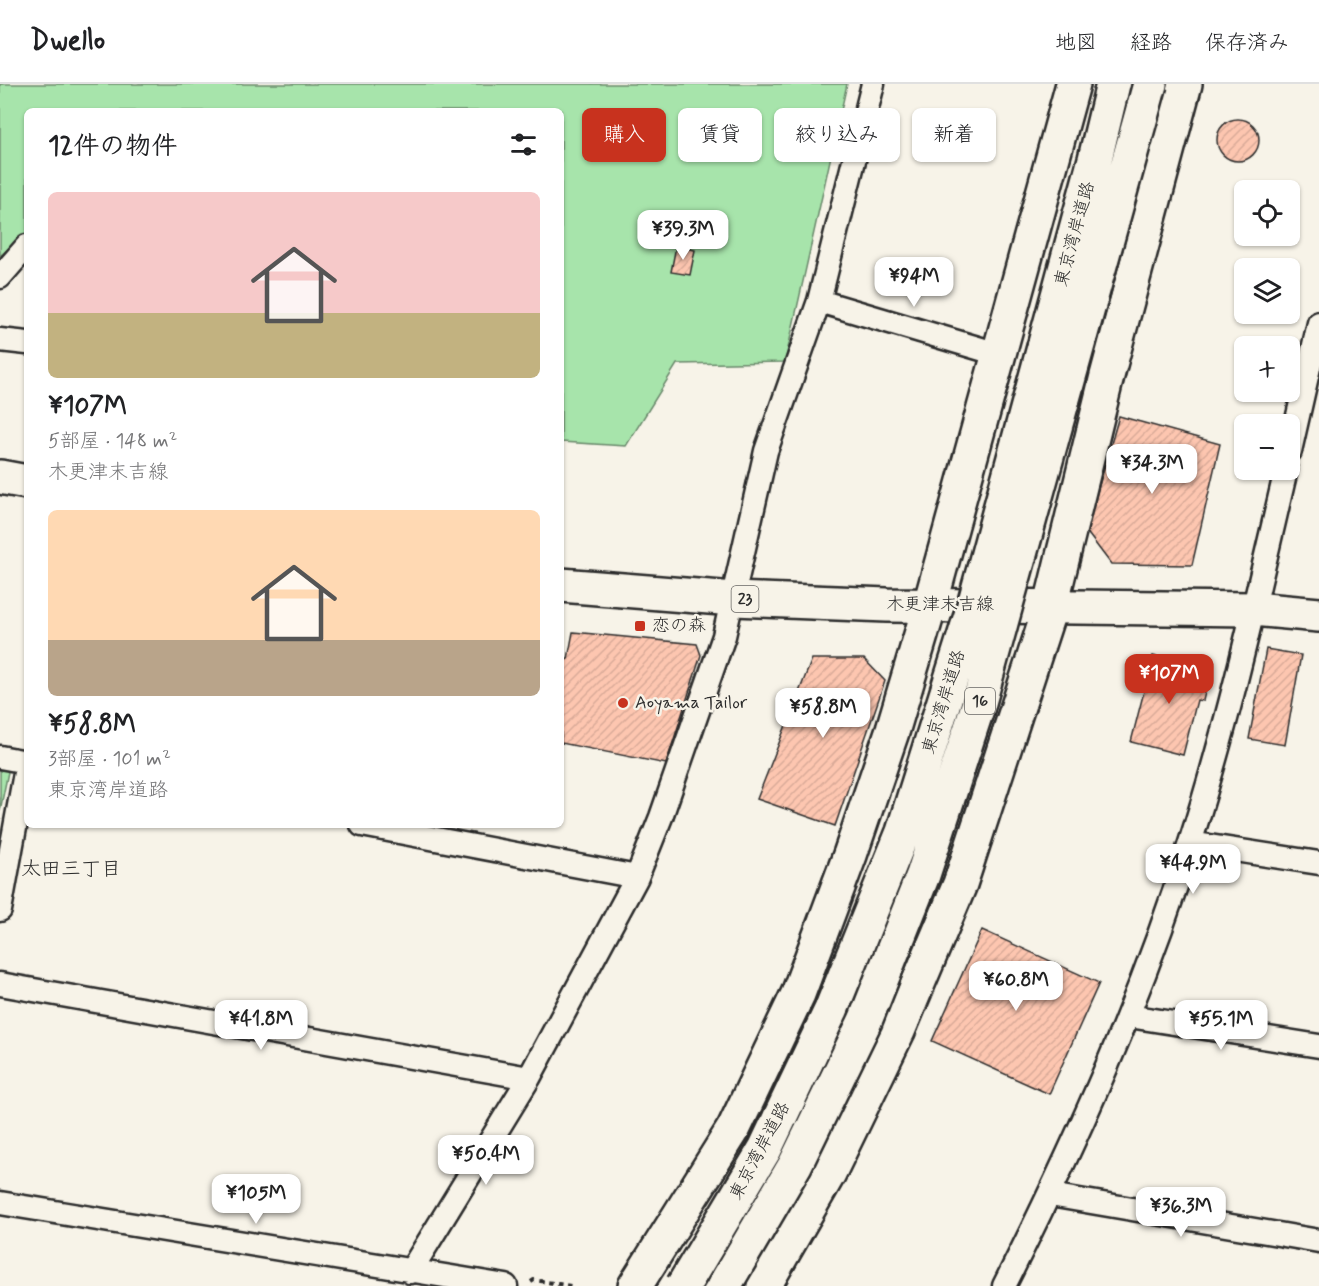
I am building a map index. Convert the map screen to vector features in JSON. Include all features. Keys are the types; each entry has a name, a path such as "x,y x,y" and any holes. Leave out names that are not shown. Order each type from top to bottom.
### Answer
{"main road":[{"path":"635,1286 734,1128 798,994 893,729 930,605 1073,84"},
{"name":"東京湾岸道路","path":"683,1286 765,1149 831,1010 903,832 973,609 1095,159 1113,84"},
{"name":"東京湾岸道路","path":"724,1286 795,1165 865,1022 923,875 982,694 1150,84"},
{"name":"16","path":"764,1286 829,1173 898,1031 960,884 1051,605 1107,376 1185,84"},
{"path":"0,477 24,481"},
{"name":"木更津末吉線","path":"564,585 734,599 930,605 1253,609 1319,615"}],"street":[{"path":"410,1272 529,1078 637,877 685,753 734,599 744,541 766,451 819,301 873,84"},
{"path":"0,277 24,252"},
{"path":"819,301 998,354"},
{"path":"1300,417 1314,369 1319,323"},
{"path":"0,340 24,343"},
{"path":"1004,1286 1050,1195 1129,1016 1190,843 1253,609 1284,480"},
{"path":"0,756 24,761"},
{"path":"0,910 24,778"},
{"path":"378,828 637,877"},
{"path":"1190,843 1319,863"},
{"path":"0,984 529,1078"},
{"path":"1129,1016 1319,1046"},
{"path":"1050,1195 1319,1241"},
{"path":"0,1203 506,1286"}],"path":[{"path":"528,1286 534,1280 571,1286"}],"green space":[{"path":"0,84 847,84 842,108 774,108 774,162 830,162 785,362 677,364 626,446 564,442 564,108 24,108 24,235 0,256"},
{"path":"0,761 9,767 0,811"}],"building":[{"path":"1238,119 1246,120 1253,125 1258,132 1258,148 1253,155 1246,160 1238,161 1230,160 1223,155 1218,148 1217,140 1218,132 1223,125 1230,120"},
{"path":"676,246 695,250 690,275 671,272"},
{"path":"1119,416 1220,444 1192,565 1111,564 1086,531"},
{"name":"Aoyama Tailor","path":"573,632 697,644 701,655 666,764 564,744 564,661 568,659"},
{"path":"1266,649 1301,655 1285,745 1249,739"},
{"path":"1153,656 1210,670 1203,701 1197,700 1183,755 1131,742"},
{"path":"812,659 864,659 885,681 835,826 757,799"},
{"path":"982,930 1099,983 1049,1094 932,1041"}],"place":[{"name":"恋の森","path":"640,626"},
{"name":"Aoyama Tailor","path":"623,703"}],"district":[{"name":"太田三丁目","path":"71,869"}]}
